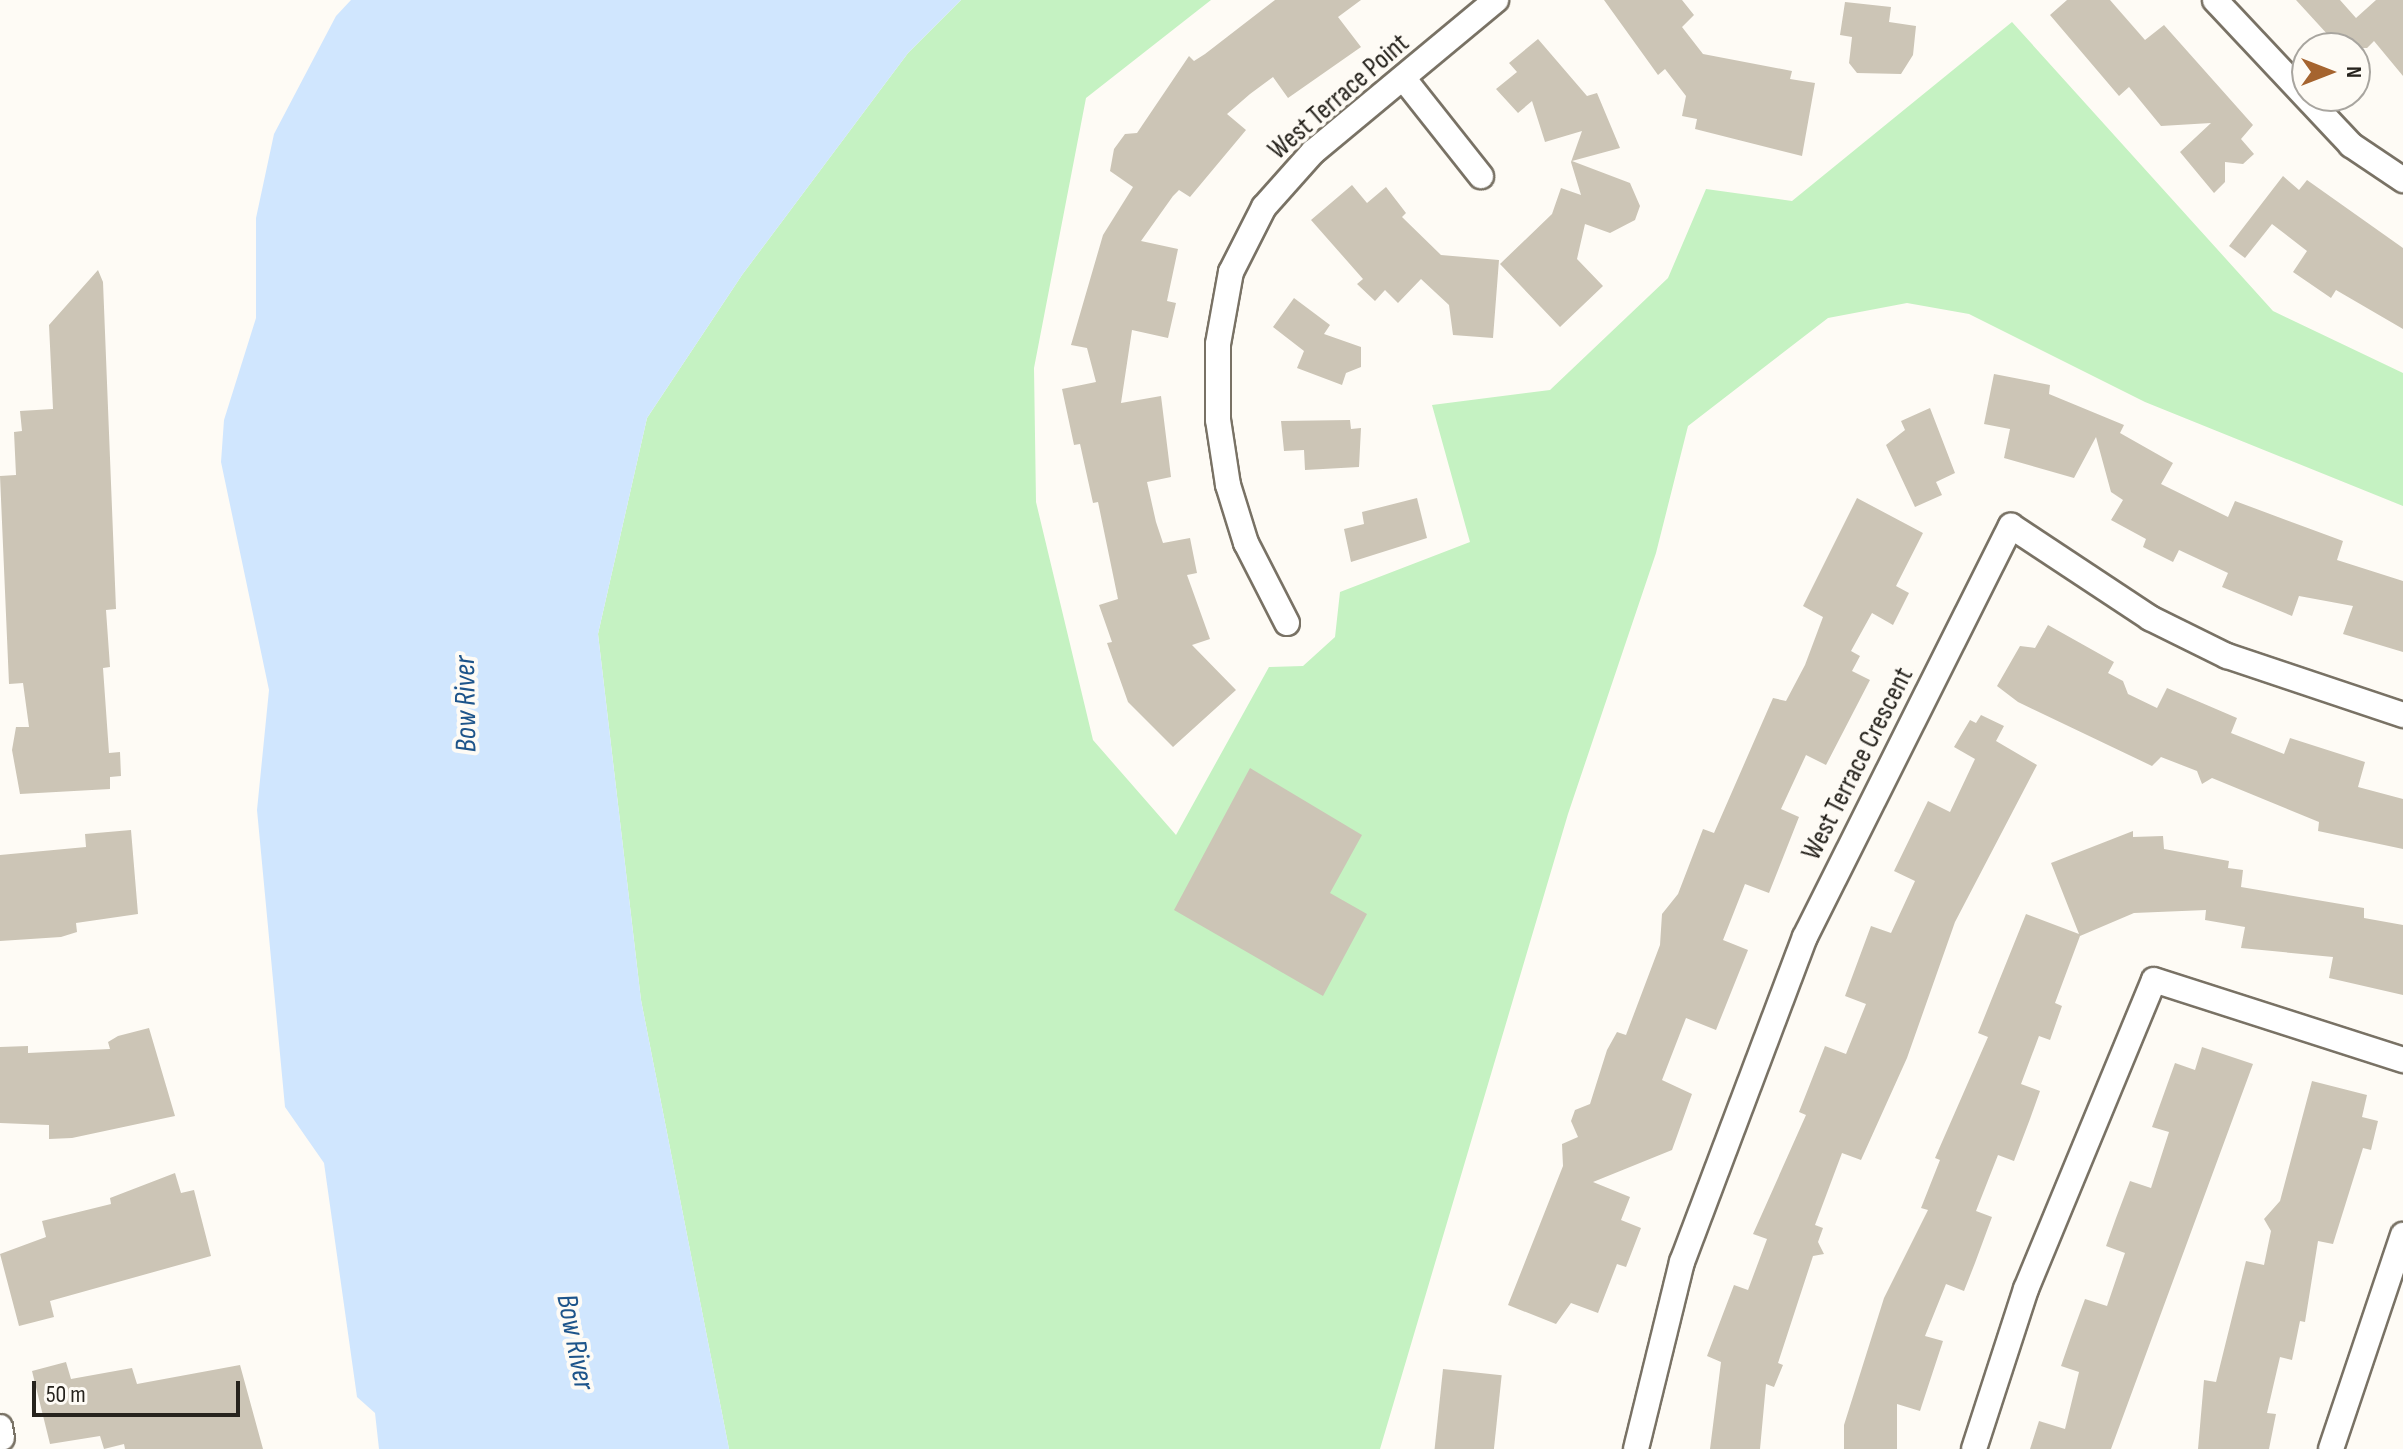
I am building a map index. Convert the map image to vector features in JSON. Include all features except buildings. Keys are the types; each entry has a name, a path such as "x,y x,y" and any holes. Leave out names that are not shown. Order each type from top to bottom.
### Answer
{"street":[{"name":"West Terrace Point","path":"1287,623 1246,543 1228,485 1218,420 1218,344 1231,272 1264,207 1303,163 1496,0"},
{"path":"2215,0 2351,145 2403,180"},
{"path":"1404,79 1481,176"},
{"name":"West Terrace Crescent","path":"1636,1449 1682,1262 1805,937 2011,526 2150,618 2214,650 2403,715"},
{"path":"1974,1449 2026,1289 2154,980 2403,1060"},
{"path":"2331,1449 2403,1235"}],"green space":[{"path":"961,0 1211,0 1086,98 1034,368 1036,502 1093,740 1176,835 1269,667 1303,666 1335,637 1340,592 1470,542 1432,405 1550,390 1668,278 1706,189 1792,201 2012,22 2273,311 2403,373 2403,506 2145,402 1969,314 1907,303 1828,318 1688,426 1656,553 1568,814 1380,1449 729,1449 641,1000 598,634 647,418 742,275 908,53"}],"water":[{"name":"Bow River","path":"351,0 961,0 908,53 742,275 647,418 598,634 641,1000 729,1449 379,1449 375,1413 357,1397 324,1163 285,1107 257,810 269,690 221,462 224,420 256,318 256,218 274,134 336,16"}]}
